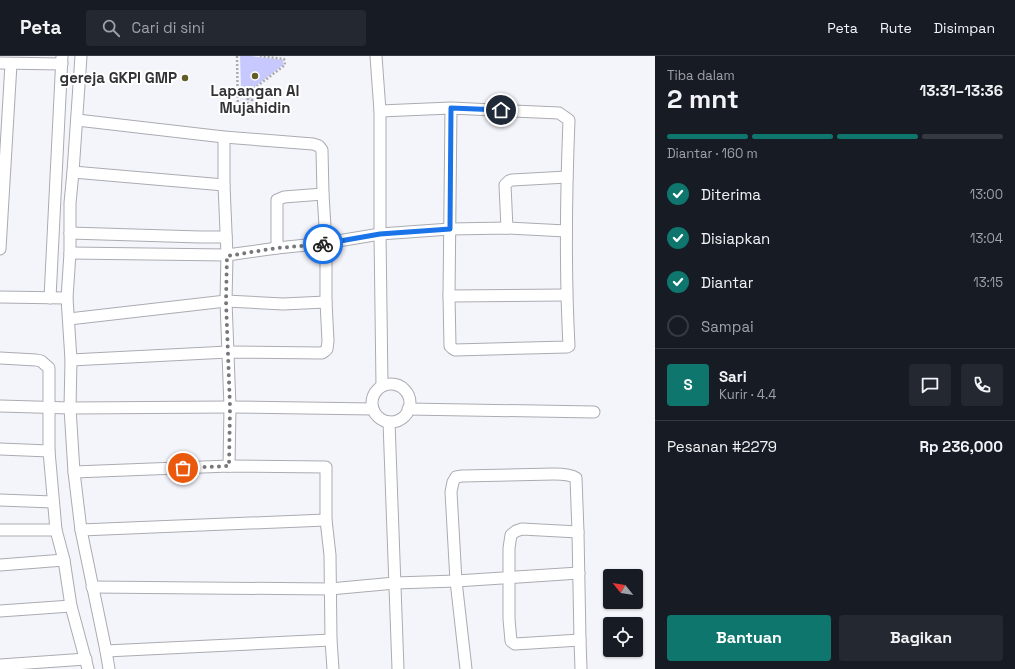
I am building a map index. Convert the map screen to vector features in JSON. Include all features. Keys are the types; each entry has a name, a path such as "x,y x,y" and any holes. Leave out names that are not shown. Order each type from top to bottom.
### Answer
{"street":[{"path":"81,56 70,203 68,298 71,360 70,408 74,472 81,530 109,669"},
{"path":"376,56 380,111 382,386"},
{"path":"0,249 5,63 62,60 50,298"},
{"path":"380,111 451,108 559,113 568,120 566,295 569,346 567,347 455,350 450,346 449,296 451,108"},
{"path":"71,360 228,352 322,353 327,349 328,341 322,150 319,146 313,144 224,137 76,120"},
{"path":"224,137 224,185 227,256 226,301 230,407 229,466"},
{"path":"73,172 224,185"},
{"path":"507,228 505,185 507,183 512,180 567,178"},
{"path":"277,248 277,200 284,197 323,194"},
{"path":"70,254 227,256 277,248 326,243 380,234 450,229 507,228 566,232"},
{"path":"70,233 200,237 226,236"},
{"path":"449,296 566,295"},
{"path":"0,297 68,298"},
{"path":"69,319 226,301 284,304 326,302"},
{"path":"0,358 41,361 49,368 49,451 56,530 64,560 71,606 87,664 0,666"},
{"path":"389,384 396,385 403,389 407,394 409,401 408,409 399,420 389,422 379,418 376,415 373,409 372,400 378,389 382,386 389,384"},
{"path":"0,406 70,408 230,407 373,409"},
{"path":"408,409 594,412"},
{"path":"389,422 398,669"},
{"path":"0,449 49,451"},
{"path":"74,472 229,466 326,467 326,520 330,555 331,640 333,669"},
{"path":"466,669 456,581 451,492 453,482 456,477 554,474 573,476 576,478 581,669"},
{"path":"0,500 53,502"},
{"path":"81,530 326,520"},
{"path":"0,530 56,530"},
{"path":"578,532 522,530 516,531 511,535 509,548 509,619 512,641 515,644 580,640"},
{"path":"0,565 64,560"},
{"path":"92,587 330,589 395,583 456,581 579,573"},
{"path":"0,611 71,606"},
{"path":"106,651 331,640"}],"path":[{"path":"237,56 238,114"},
{"path":"238,90 252,90 285,65 284,59 260,56"},
{"path":"237,106 252,108 252,97 250,97 250,90"}],"shaded area":[{"name":"Lapangan Al Mujahidin","path":"240,56 283,60 283,65 253,88 241,87"},
{"path":"240,92 259,93 258,114 240,114"}],"way so far":[{"path":"183,468 229,466 230,407 226,301 227,256 277,248 323,244"}],"place":[{"name":"Lapangan Al Mujahidin","path":"255,76"},
{"name":"gereja GKPI GMP","path":"185,78"}],"route":[{"path":"323,244 380,234 450,229 451,108 501,110"}]}
